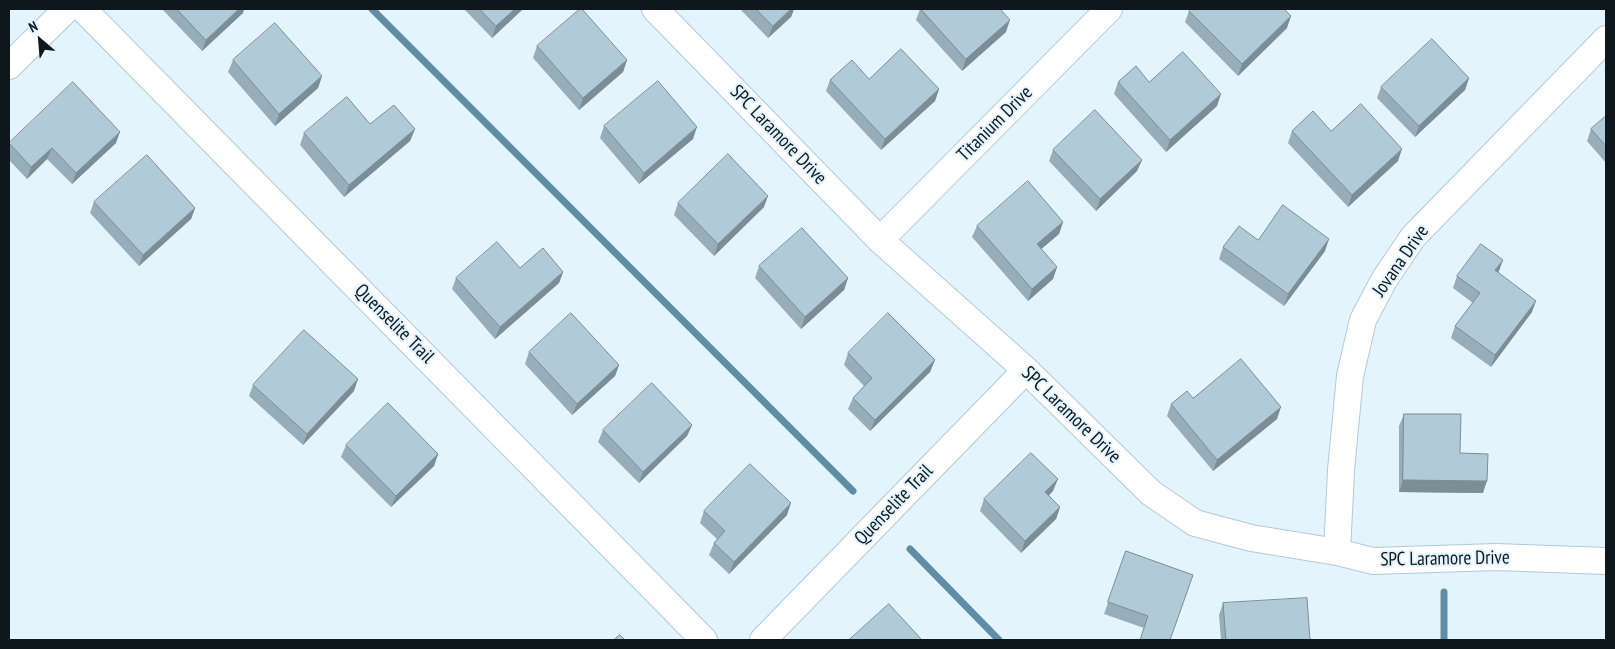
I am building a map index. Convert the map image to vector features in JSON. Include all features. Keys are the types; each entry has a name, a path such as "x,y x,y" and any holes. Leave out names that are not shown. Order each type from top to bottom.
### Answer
{"street":[{"path":"9,66 66,9"},
{"name":"Quenselite Trail","path":"83,9 704,640"},
{"name":"SPC Laramore Drive","path":"655,9 880,240 1026,370 1151,493 1195,523 1251,538 1337,552 1373,561 1496,557 1606,561"},
{"name":"Titanium Drive","path":"880,240 1109,9"},
{"name":"Jovana Drive","path":"1337,552 1341,470 1350,376 1363,320 1384,280 1413,237 1606,39"},
{"name":"Quenselite Trail","path":"763,640 1026,370"}],"building":[{"path":"177,9 239,9 206,40"},
{"path":"480,9 515,9 496,26"},
{"path":"580,9 627,60 583,98 537,46"},
{"path":"756,9 791,9 773,26"},
{"path":"921,9 1000,9 1010,20 966,59"},
{"path":"1191,9 1284,9 1291,16 1242,64 1189,11"},
{"path":"275,23 322,76 279,114 233,60"},
{"path":"1432,39 1469,78 1419,126 1381,87"},
{"path":"901,49 939,89 885,139 830,80 852,60 869,79"},
{"path":"1183,52 1221,94 1170,140 1118,82 1136,66 1149,82"},
{"path":"658,81 697,127 644,173 604,126"},
{"path":"73,82 120,132 76,173 52,148 31,167 9,143"},
{"path":"347,97 370,124 394,105 415,129 349,185 304,133"},
{"path":"1361,104 1402,149 1352,195 1292,131 1313,111 1331,131"},
{"path":"1095,110 1142,160 1100,199 1053,150"},
{"path":"1606,116 1606,146 1591,129"},
{"path":"728,154 768,196 718,244 678,203"},
{"path":"147,155 195,208 143,255 94,202"},
{"path":"1028,181 1063,222 1037,244 1057,267 1032,289 977,226"},
{"path":"1283,205 1329,239 1288,294 1223,247 1239,226 1258,240"},
{"path":"802,228 848,278 805,317 759,266"},
{"path":"497,242 520,268 543,248 563,272 500,327 456,278"},
{"path":"1481,244 1503,260 1495,270 1536,301 1495,355 1455,326 1480,293 1457,276"},
{"path":"571,313 619,365 577,404 529,352"},
{"path":"888,313 935,360 875,420 853,398 872,378 848,353"},
{"path":"304,330 358,379 307,434 253,385"},
{"path":"1241,359 1281,407 1217,460 1171,404 1187,391 1193,398"},
{"path":"652,383 692,425 643,472 603,430"},
{"path":"388,403 438,454 396,496 346,445"},
{"path":"1404,414 1461,414 1460,453 1488,454 1487,481 1403,480"},
{"path":"1031,453 1058,479 1045,492 1060,507 1025,541 984,499"},
{"path":"750,464 791,503 734,562 714,543 725,531 704,511"},
{"path":"1126,551 1193,575 1170,640 1140,640 1148,616 1108,602"},
{"path":"1307,598 1310,640 1226,640 1223,603"},
{"path":"889,604 922,640 849,640"},
{"path":"620,635 625,640 614,640"}],"waterway":[{"path":"372,9 853,491"},
{"path":"910,549 999,640"},
{"path":"1444,592 1444,640"}]}
